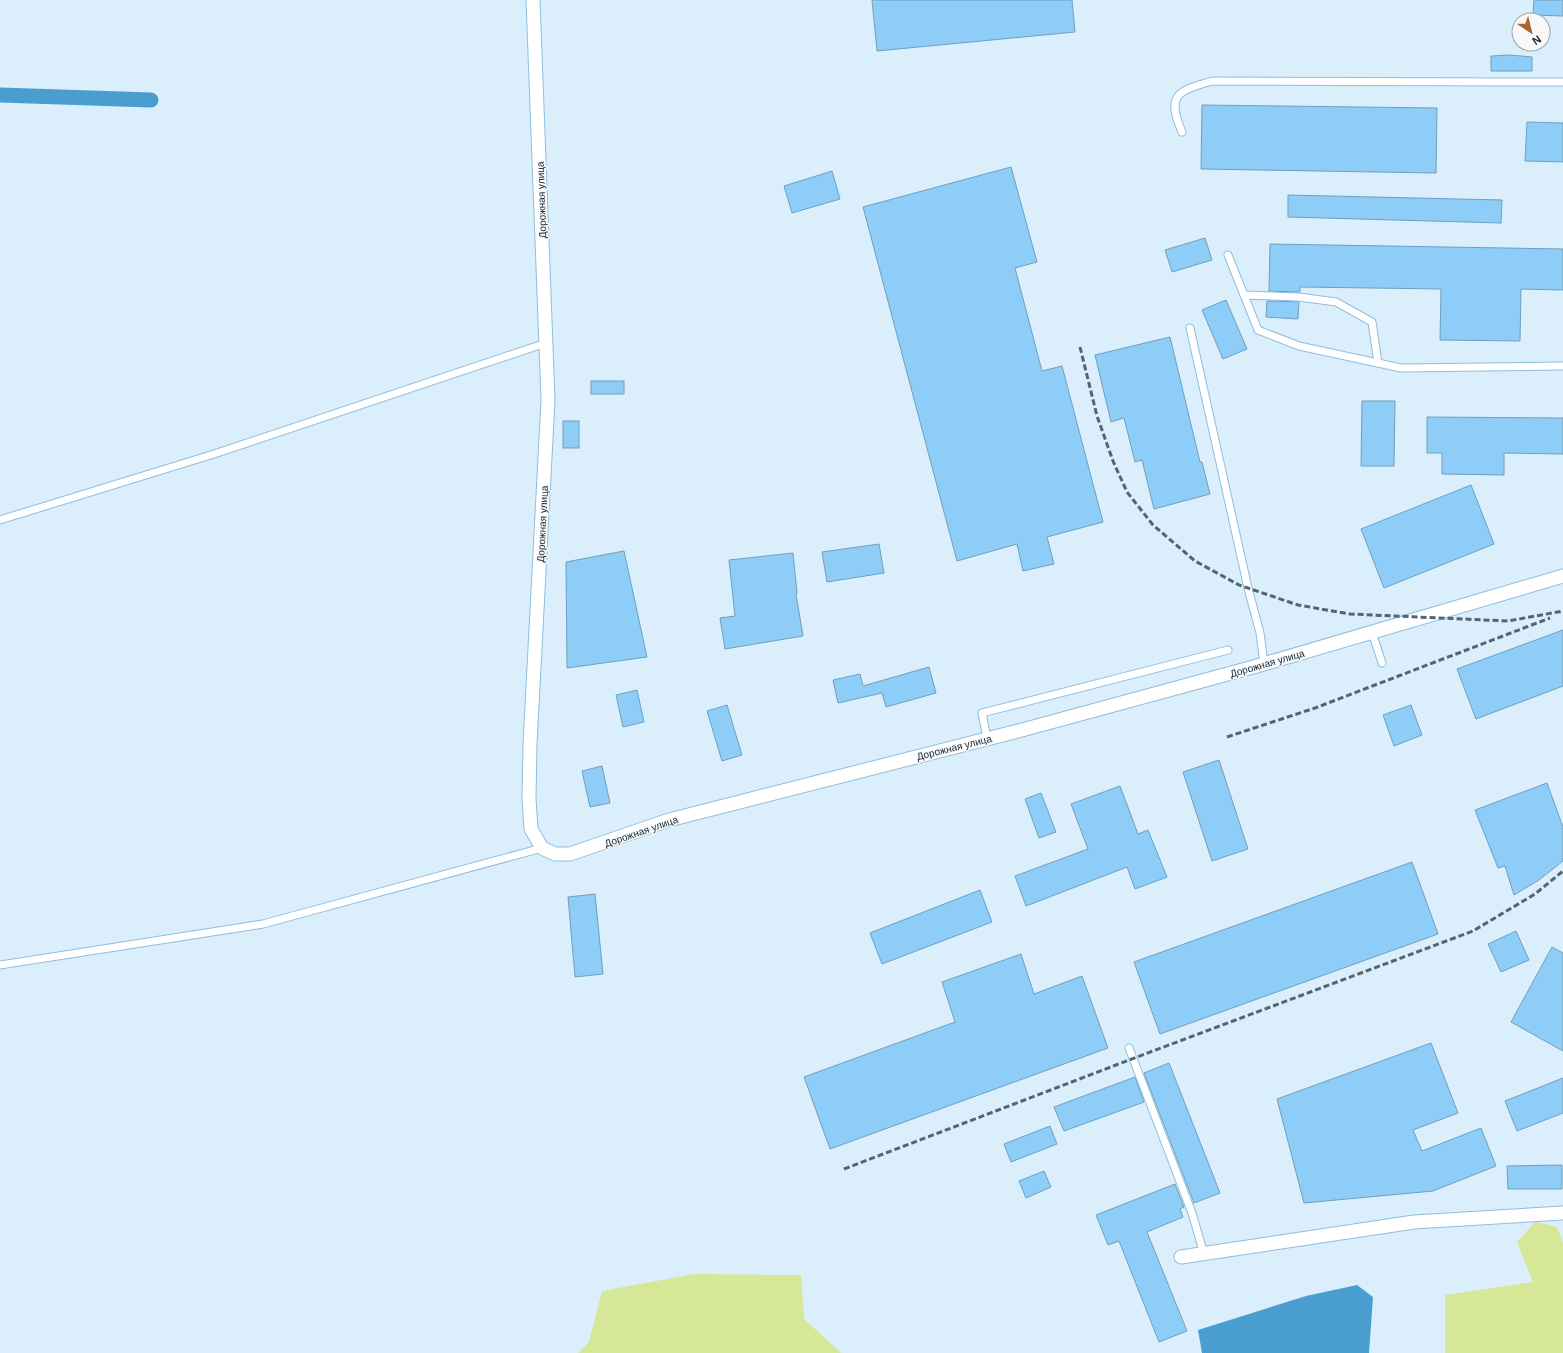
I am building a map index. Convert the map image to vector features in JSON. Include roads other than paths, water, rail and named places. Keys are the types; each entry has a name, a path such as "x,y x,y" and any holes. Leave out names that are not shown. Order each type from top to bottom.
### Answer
{"street":[{"name":"Дорожная улица","path":"533,0 548,400 530,744 529,799 532,829 542,848 555,854 570,854 668,820 987,738 1264,664 1563,576"},
{"path":"1180,1257 1414,1222 1563,1212"}],"lane":[{"path":"1182,132 1174,108 1177,96 1190,87 1212,81 1563,82"},
{"path":"1228,255 1258,330 1299,346 1401,368 1563,366"},
{"path":"1244,295 1299,297 1336,302 1372,322 1378,363"},
{"path":"1190,328 1248,588 1260,633 1264,664"},
{"path":"0,520 214,454 546,343"},
{"path":"1372,632 1382,664"},
{"path":"987,738 982,713 1228,650"},
{"path":"0,965 264,924 542,848"},
{"path":"1129,1048 1192,1213 1204,1254"}],"water":[{"path":"1357,1285 1373,1297 1369,1353 1202,1353 1198,1330 1306,1296"}],"waterway":[{"path":"0,95 151,100"}],"railway":[{"path":"1080,347 1097,416 1113,461 1127,492 1153,525 1195,561 1239,585 1298,605 1350,614 1508,621 1563,611"},
{"path":"1227,737 1315,708 1550,618"},
{"path":"844,1169 1473,931 1535,894 1563,871"}]}
